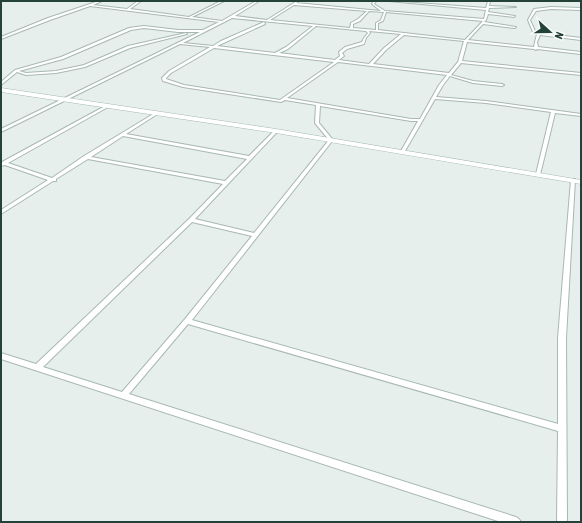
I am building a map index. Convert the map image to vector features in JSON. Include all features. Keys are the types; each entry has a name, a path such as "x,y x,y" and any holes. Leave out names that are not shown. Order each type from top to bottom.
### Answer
{"street":[{"path":"1,38 49,18 101,1"},
{"path":"127,10 140,1"},
{"path":"189,18 223,1"},
{"path":"1,131 232,18 258,1"},
{"path":"298,1 267,21 222,42 170,72 164,80 172,84 276,101 284,99 336,61 342,56 340,53 346,48 363,43 369,34 367,30"},
{"path":"351,29 352,24 359,20 375,1"},
{"path":"404,152 441,85 460,62 466,40 484,22 489,1"},
{"path":"391,2 425,2 487,10 514,16"},
{"path":"458,6 461,3"},
{"path":"294,4 392,12 484,22 515,27"},
{"path":"373,4 385,12"},
{"path":"90,5 222,22"},
{"path":"487,10 515,7"},
{"path":"581,9 551,8 535,10 529,20 534,32 539,34 581,39"},
{"path":"377,31 377,23 382,20 385,12"},
{"path":"232,18 377,31 581,53"},
{"path":"274,54 287,48 315,25"},
{"path":"1,84 16,71 62,58 138,27 205,31"},
{"path":"16,71 26,74 63,71 85,66 129,47 196,31"},
{"path":"371,64 385,49 403,34"},
{"path":"536,49 536,42 539,34"},
{"path":"179,43 450,74 473,82 502,85"},
{"path":"460,62 581,74"},
{"path":"1,90 276,131 581,182"},
{"path":"434,98 486,102 581,115"},
{"path":"284,99 411,120 421,120"},
{"path":"318,105 317,123 331,140"},
{"path":"3,164 107,106"},
{"path":"538,174 553,111"},
{"path":"1,212 54,180 86,157 155,114"},
{"path":"38,367 191,220 252,158 276,131"},
{"path":"122,135 252,158"},
{"path":"124,394 188,321 331,140"},
{"path":"86,157 226,183"},
{"path":"3,164 54,180"},
{"path":"562,522 562,338 573,180"},
{"path":"191,220 256,235"},
{"path":"188,321 562,429"},
{"path":"1,356 124,394 516,522"}]}
